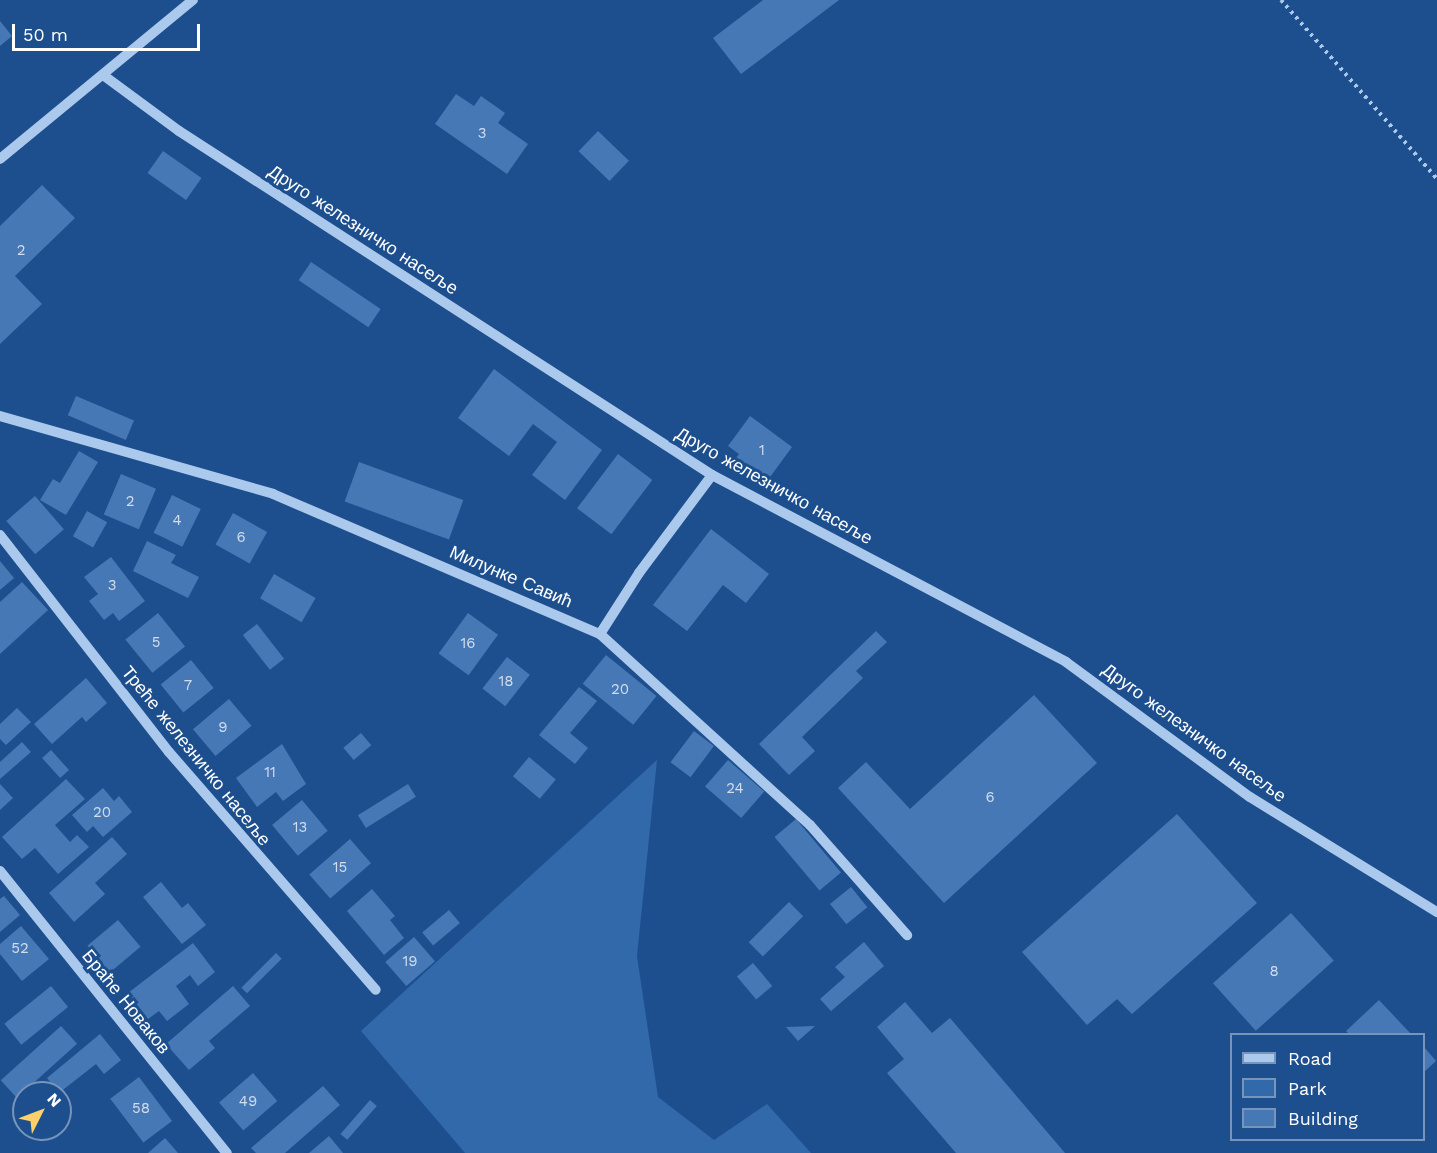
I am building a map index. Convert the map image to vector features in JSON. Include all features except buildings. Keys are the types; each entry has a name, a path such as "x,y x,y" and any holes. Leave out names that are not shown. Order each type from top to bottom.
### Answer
{"street":[{"path":"0,159 192,0"},
{"name":"Друго железничко насеље","path":"103,75 189,137 712,475 1066,662 1250,797 1437,912"},
{"name":"Милунке Савић","path":"0,416 273,494 600,634 810,825 907,935"},
{"path":"600,634 639,573 712,475"},
{"name":"Треће железничко насеље","path":"0,535 169,753 376,990"},
{"name":"Браће Новаков","path":"0,871 227,1153"}],"path":[{"path":"1281,0 1437,179"}],"green space":[{"path":"657,760 637,956 658,1097 714,1140 767,1104 811,1153 465,1153 361,1031"}]}
